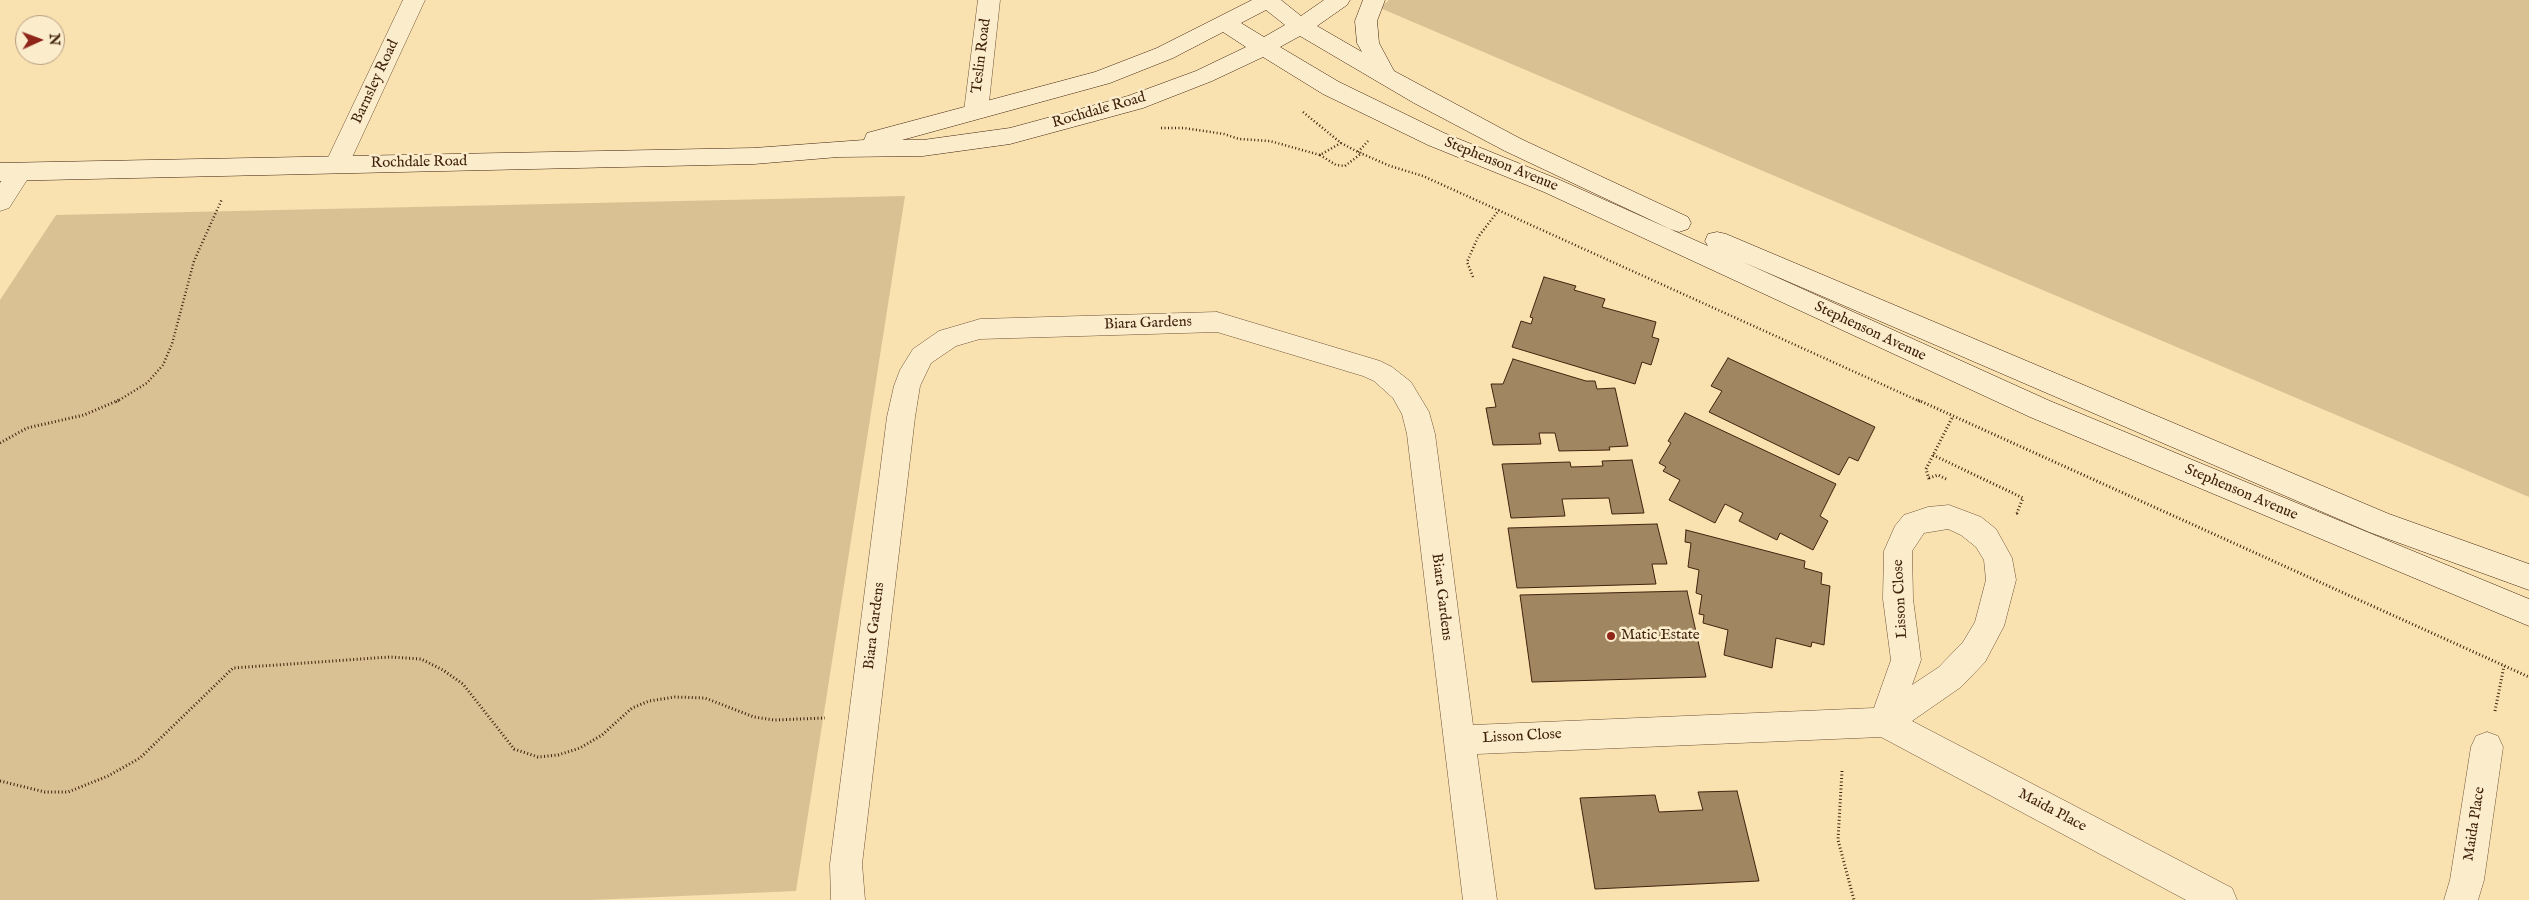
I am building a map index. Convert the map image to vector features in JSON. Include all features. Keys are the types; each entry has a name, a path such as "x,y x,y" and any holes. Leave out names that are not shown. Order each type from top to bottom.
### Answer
{"main road":[{"name":"Barnsley Road","path":"337,164 414,0"},
{"name":"Teslin Road","path":"976,111 989,0"},
{"name":"Rochdale Road","path":"838,149 1102,78 1165,53 1269,0"},
{"name":"Stephenson Avenue","path":"1269,0 1300,26 1513,145 1722,243 2379,523 2529,577"},
{"name":"Rochdale Road","path":"10,172 754,156 838,149 923,148 1010,136 1136,102 1204,76 1262,48 1340,0"},
{"path":"1374,0 1366,22 1368,43 1385,75"},
{"name":"Stephenson Avenue","path":"1224,23 1262,48 1331,88 1436,139 1552,186 2040,409 2529,613"},
{"path":"0,202 10,172"},
{"name":"Biara Gardens","path":"848,900 846,864 904,401 913,370 922,356 948,338 963,332 980,329 1217,322 1359,364 1383,374 1402,390 1415,412 1421,434 1480,900"},
{"name":"Lisson Close","path":"1460,740 1884,722 1950,677 1974,652 1989,626 2001,580 1998,558 1986,538 1971,526 1950,517 1928,519 1914,524 1905,535 1898,551 1898,599 1906,660 1884,722"},
{"name":"Maida Place","path":"1884,722 2220,900"},
{"name":"Maida Place","path":"2461,900 2467,880 2487,747"}],"path":[{"path":"1302,112 1341,142 1390,166 1423,176 1499,210 2529,677"},
{"path":"1153,129 1184,128 1239,139 1270,140 1320,155 1336,165 1344,166 1362,153"},
{"path":"1320,155 1341,142"},
{"path":"0,443 9,436 27,428 84,415 127,396 147,383 162,365 172,344 194,261 224,195"},
{"path":"1473,277 1467,262 1478,237 1499,210"},
{"path":"1926,469 1953,416"},
{"path":"1933,455 2023,498 2016,513 2008,509"},
{"path":"1929,478 1938,475 1955,484"},
{"path":"0,781 45,792 68,792 108,776 140,758 233,668 390,657 421,659 443,670 463,684 514,749 538,757 558,755 580,748 602,735 632,708 649,701 675,696 705,698 754,716 774,720 827,718"},
{"path":"2494,716 2504,666"},
{"path":"1842,770 1838,840 1854,900"}],"shaded area":[{"path":"1389,0 2529,0 2529,497 1380,8"},
{"path":"905,196 796,891 591,900 0,900 0,300 56,215"}],"building":[{"path":"1544,277 1576,286 1574,290 1605,299 1602,307 1656,322 1652,337 1659,339 1651,365 1642,362 1635,384 1512,347 1521,321 1531,324 1533,318 1530,317"},
{"path":"1728,358 1875,427 1858,461 1849,457 1839,475 1709,412 1722,391 1711,386"},
{"path":"1513,359 1586,381 1595,381 1597,389 1615,388 1628,446 1609,447 1610,450 1559,451 1555,433 1539,433 1541,444 1493,445 1486,408 1496,407 1491,384 1503,384"},
{"path":"1685,413 1836,484 1820,516 1828,521 1813,550 1780,533 1777,540 1739,521 1743,513 1725,504 1715,523 1669,500 1680,480 1663,471 1666,467 1659,463 1671,443 1668,441"},
{"path":"1632,460 1644,513 1612,514 1609,498 1562,499 1565,516 1511,518 1502,464 1570,462 1571,467 1603,466 1602,461"},
{"path":"1657,524 1667,564 1652,564 1656,584 1517,588 1508,528"},
{"path":"1686,530 1805,561 1804,568 1822,573 1821,584 1830,586 1824,645 1812,642 1811,647 1776,638 1772,668 1724,655 1728,630 1703,623 1704,615 1699,614 1702,595 1696,593 1699,570 1688,567 1691,543 1685,542"},
{"name":"Matic Estate","path":"1687,591 1706,677 1532,682 1520,595"},
{"path":"1737,791 1759,881 1595,889 1580,798 1655,795 1659,812 1703,810 1698,792"}],"place":[{"name":"Matic Estate","path":"1611,636"}]}
